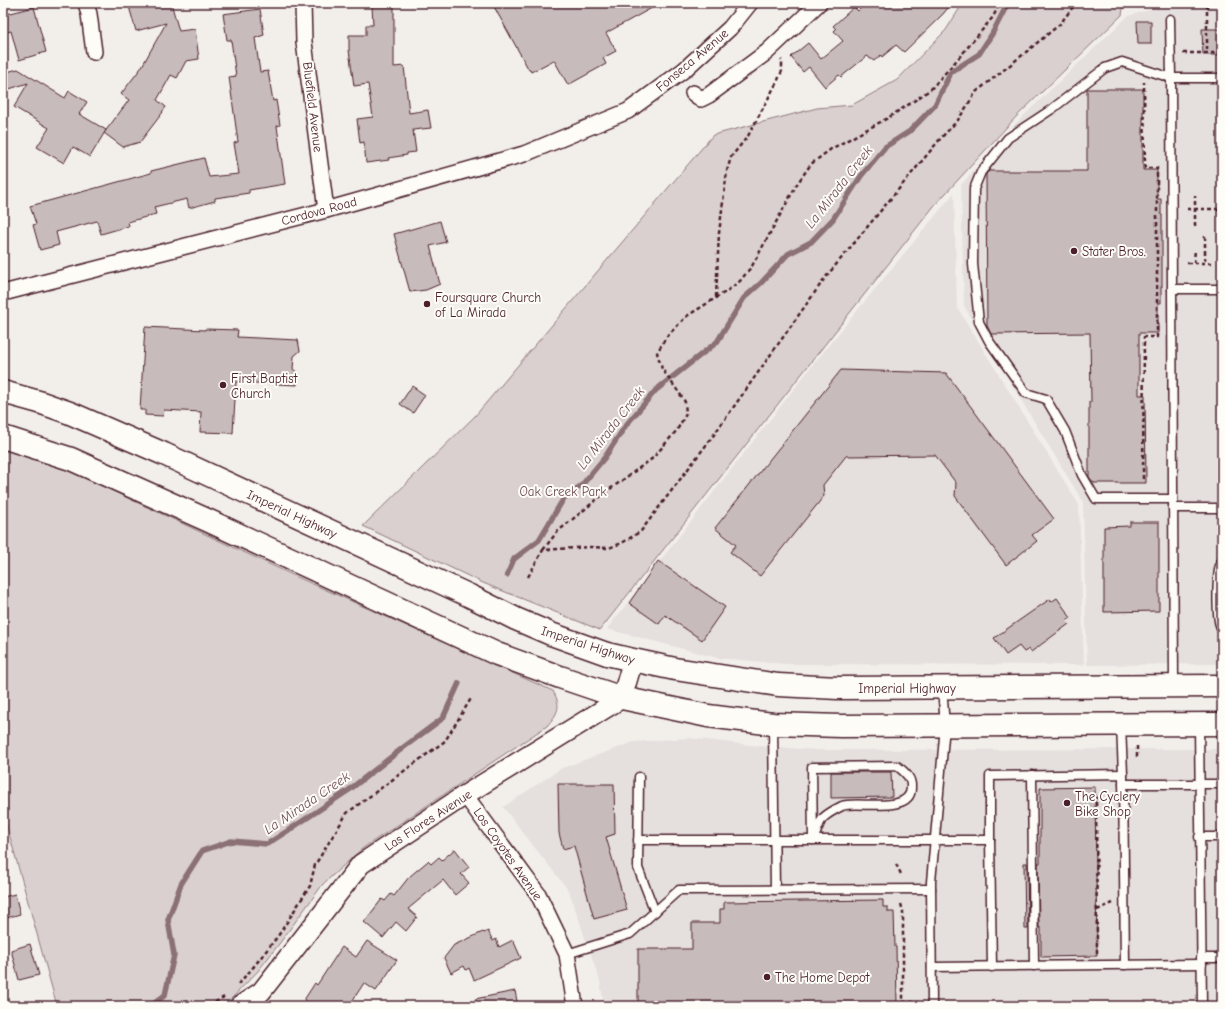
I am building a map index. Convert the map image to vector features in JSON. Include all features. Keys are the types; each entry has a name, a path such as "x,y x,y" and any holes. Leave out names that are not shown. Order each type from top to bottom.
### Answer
{"main road":[{"name":"Imperial Highway","path":"3,392 39,402 70,413 157,451 470,596 516,619 551,634 607,654 675,669 778,685 838,688 1222,686"},
{"path":"3,436 71,459 497,654 560,678 622,698 708,716 773,724 841,726 1222,724"}],"street":[{"path":"86,3 94,52"},
{"name":"Bluefield Avenue","path":"303,3 304,42 326,210"},
{"name":"Fonseca Avenue","path":"628,111 684,70 730,28 750,3"},
{"path":"693,93 700,99 709,95 771,49 819,3"},
{"name":"Cordova Road","path":"3,293 326,210 524,154 628,111"},
{"path":"622,698 633,660"},
{"name":"Las Flores Avenue","path":"234,1000 261,992 361,864 465,795 622,698"},
{"name":"Los Coyotes Avenue","path":"465,795 538,894 567,954 574,1006"}],"lane":[{"path":"1170,19 1174,686"},
{"path":"1173,499 1096,499 1082,475 1065,431 1046,399 1026,393 989,341 979,322 973,264 974,189 981,172 1008,138 1052,109 1105,68 1122,62 1171,78 1222,78"},
{"path":"1172,289 1222,289"},
{"path":"1173,508 1222,508"},
{"path":"1222,561 1218,572 1219,622 1222,630"},
{"path":"932,1006 931,889 945,726 942,688"},
{"path":"773,724 775,890"},
{"path":"1199,724 1199,837 1202,1006"},
{"path":"1121,725 1125,965"},
{"path":"897,766 906,773 911,783 911,792 906,799 895,804 843,806 823,818 813,840 812,767 897,766"},
{"path":"992,967 990,776 1123,774"},
{"path":"1032,775 1034,966"},
{"path":"639,777 638,868 655,912"},
{"path":"1123,784 1222,784"},
{"path":"1199,837 1222,836"},
{"path":"638,840 990,840"},
{"path":"567,954 630,934 679,890 931,889"},
{"path":"932,968 1125,965 1201,961 1222,958"}],"path":[{"path":"528,577 543,550 557,532 606,492 653,458 677,430 686,414 685,402 662,369 657,353 666,337 687,316 740,281 752,266 797,184 811,164 831,149 886,119 930,89 993,17 1000,3"},
{"path":"543,550 590,547 609,548 622,543 641,531 713,436 825,278 941,138 958,120 976,92 1060,24 1076,3"},
{"path":"1207,4 1207,53"},
{"path":"716,297 719,233 727,171 731,157 748,136 782,71 782,61 771,49"},
{"path":"1170,53 1222,53"},
{"path":"1143,479 1144,337 1157,337 1157,168 1145,168 1144,69"},
{"path":"1195,196 1195,226"},
{"path":"1187,209 1222,209"},
{"path":"1205,236 1205,263"},
{"path":"1194,263 1195,249"},
{"path":"1187,263 1214,263"},
{"path":"238,984 278,936 310,886 315,865 347,813 445,741 472,697"},
{"path":"1097,965 1096,796 1108,791"},
{"path":"896,864 903,878"},
{"path":"901,904 903,911 902,1002 917,1002 917,1006"},
{"path":"209,1006 234,1000"}],"shaded area":[{"path":"1173,3 1222,3 1222,664 1087,665 1083,502 964,306 961,185 1016,123 1128,16"},
{"path":"954,193 957,307 1079,505 1084,665 785,664 718,658 607,629 815,362"},
{"path":"688,738 759,746 818,750 1222,749 1222,1006 604,1006 600,981 569,891 503,807 562,768 634,742"}],"green space":[{"name":"Oak Creek Park","path":"963,3 1124,3 1122,15 1016,117 934,206 600,630 483,583 363,526 475,416 713,135 817,108 852,105 897,80 946,30"},
{"path":"3,449 57,465 297,577 553,691 556,697 558,710 547,726 363,848 323,884 258,971 230,1000 219,1006 57,1006 3,812"}],"building":[{"path":"128,3 171,3 179,31 195,29 199,59 186,61 177,78 171,75 157,100 166,107 163,112 140,142 123,147 104,133 129,100 121,94 141,68 166,23 136,31"},
{"path":"492,3 661,3 606,33 616,51 603,58 606,64 568,85 554,60 531,72 529,70"},
{"path":"866,3 952,3 943,14 904,52 896,45 882,57 881,55 874,61 867,56 841,77 839,75 825,87 809,67 803,72 791,57 808,43 821,59 843,41 834,31 836,29 833,26 854,7 858,11"},
{"path":"372,6 394,6 394,67 404,66 409,113 428,110 431,128 413,130 416,152 388,158 389,160 366,163 364,142 360,143 357,119 373,117 368,84 354,86 349,50 349,35 366,35 366,25 373,25"},
{"path":"34,7 46,52 19,60 11,31 3,33 3,15"},
{"path":"260,9 264,35 255,38 260,72 268,71 273,101 276,100 280,125 277,126 285,184 249,190 249,193 215,198 215,201 189,208 187,199 154,207 156,214 128,222 129,226 101,234 97,221 56,232 59,245 40,250 33,225 36,224 30,206 151,173 151,171 204,158 209,177 239,174 234,143 238,142 229,77 236,76 231,40 227,40 223,14"},
{"path":"1137,21 1151,21 1151,44 1138,44"},
{"path":"1202,29 1222,29 1222,55 1203,55"},
{"path":"18,69 65,98 69,91 87,102 79,114 106,130 90,157 73,147 64,163 37,147 49,128 14,107 28,83 3,91 3,73"},
{"name":"Stater Bros.","path":"1087,89 1143,89 1143,170 1157,170 1157,199 1161,199 1162,215 1162,287 1161,303 1158,303 1158,333 1139,333 1139,395 1145,395 1146,483 1094,483 1089,477 1089,402 1091,402 1090,333 991,334 987,326 986,174 989,171 1087,171"},
{"path":"440,221 446,242 430,246 440,284 426,290 410,292 394,234"},
{"path":"145,327 238,330 237,337 298,340 300,351 294,356 293,369 299,374 297,385 236,382 233,433 200,432 201,412 164,410 163,416 145,415 145,410 140,410"},
{"path":"841,370 946,373 1054,519 1032,535 1037,541 1006,565 955,496 956,483 935,455 846,456 823,485 824,496 760,576 730,552 736,545 715,528"},
{"path":"412,386 425,395 413,413 400,404"},
{"path":"1130,522 1159,522 1159,611 1104,612 1104,527 1130,526"},
{"path":"658,561 725,607 702,640 665,615 659,624 629,603"},
{"path":"1057,598 1071,618 1066,621 1069,624 1031,652 1029,649 1024,652 1019,646 1006,655 994,638 1050,599 1051,602"},
{"path":"831,772 891,772 892,797 831,798"},
{"path":"558,784 614,784 615,834 606,837 627,910 594,919 574,846 563,849 559,833"},
{"path":"1095,787 1097,956 1041,957 1038,863 1040,863 1040,788"},
{"path":"455,849 469,867 461,874 469,883 455,895 443,880 408,909 417,917 406,931 396,922 383,938 364,922 382,899 385,901 391,894 394,896 409,877 428,861 431,864 439,857 442,860"},
{"path":"1024,863 1027,863 1028,929 1025,929"},
{"path":"15,894 20,914 3,919 3,897"},
{"name":"The Home Depot","path":"883,900 883,907 888,907 888,912 894,912 897,1006 638,1006 638,949 692,949 692,923 720,923 720,909 724,909 724,902"},
{"path":"488,931 493,941 496,939 499,947 513,940 521,958 474,980 469,968 466,970 464,966 451,973 444,958 454,945"},
{"path":"367,941 397,960 376,991 364,983 349,1006 314,1006 304,1000 315,983 317,985 342,947 356,957"},
{"path":"30,944 39,975 19,980 11,950"},
{"path":"515,991 518,1006 476,1006 475,999"}],"waterway":[{"name":"La Mirada Creek","path":"507,575 514,559 539,540 564,498 582,485 605,457 626,425 656,390 717,342 744,298 761,283 788,254 811,242 833,219 861,176 885,147 910,131 935,105 951,72 979,54 992,34 1008,3"},
{"name":"La Mirada Creek","path":"151,1006 165,995 174,955 168,920 181,884 202,851 231,841 267,844 292,828 349,790 443,718 459,683"}],"place":[{"name":"Stater Bros.","path":"1074,251"},
{"name":"Foursquare Church of La Mirada","path":"427,304"},
{"name":"First Baptist Church","path":"223,385"},
{"name":"The Cyclery Bike Shop","path":"1067,803"},
{"name":"The Home Depot","path":"767,977"}]}
